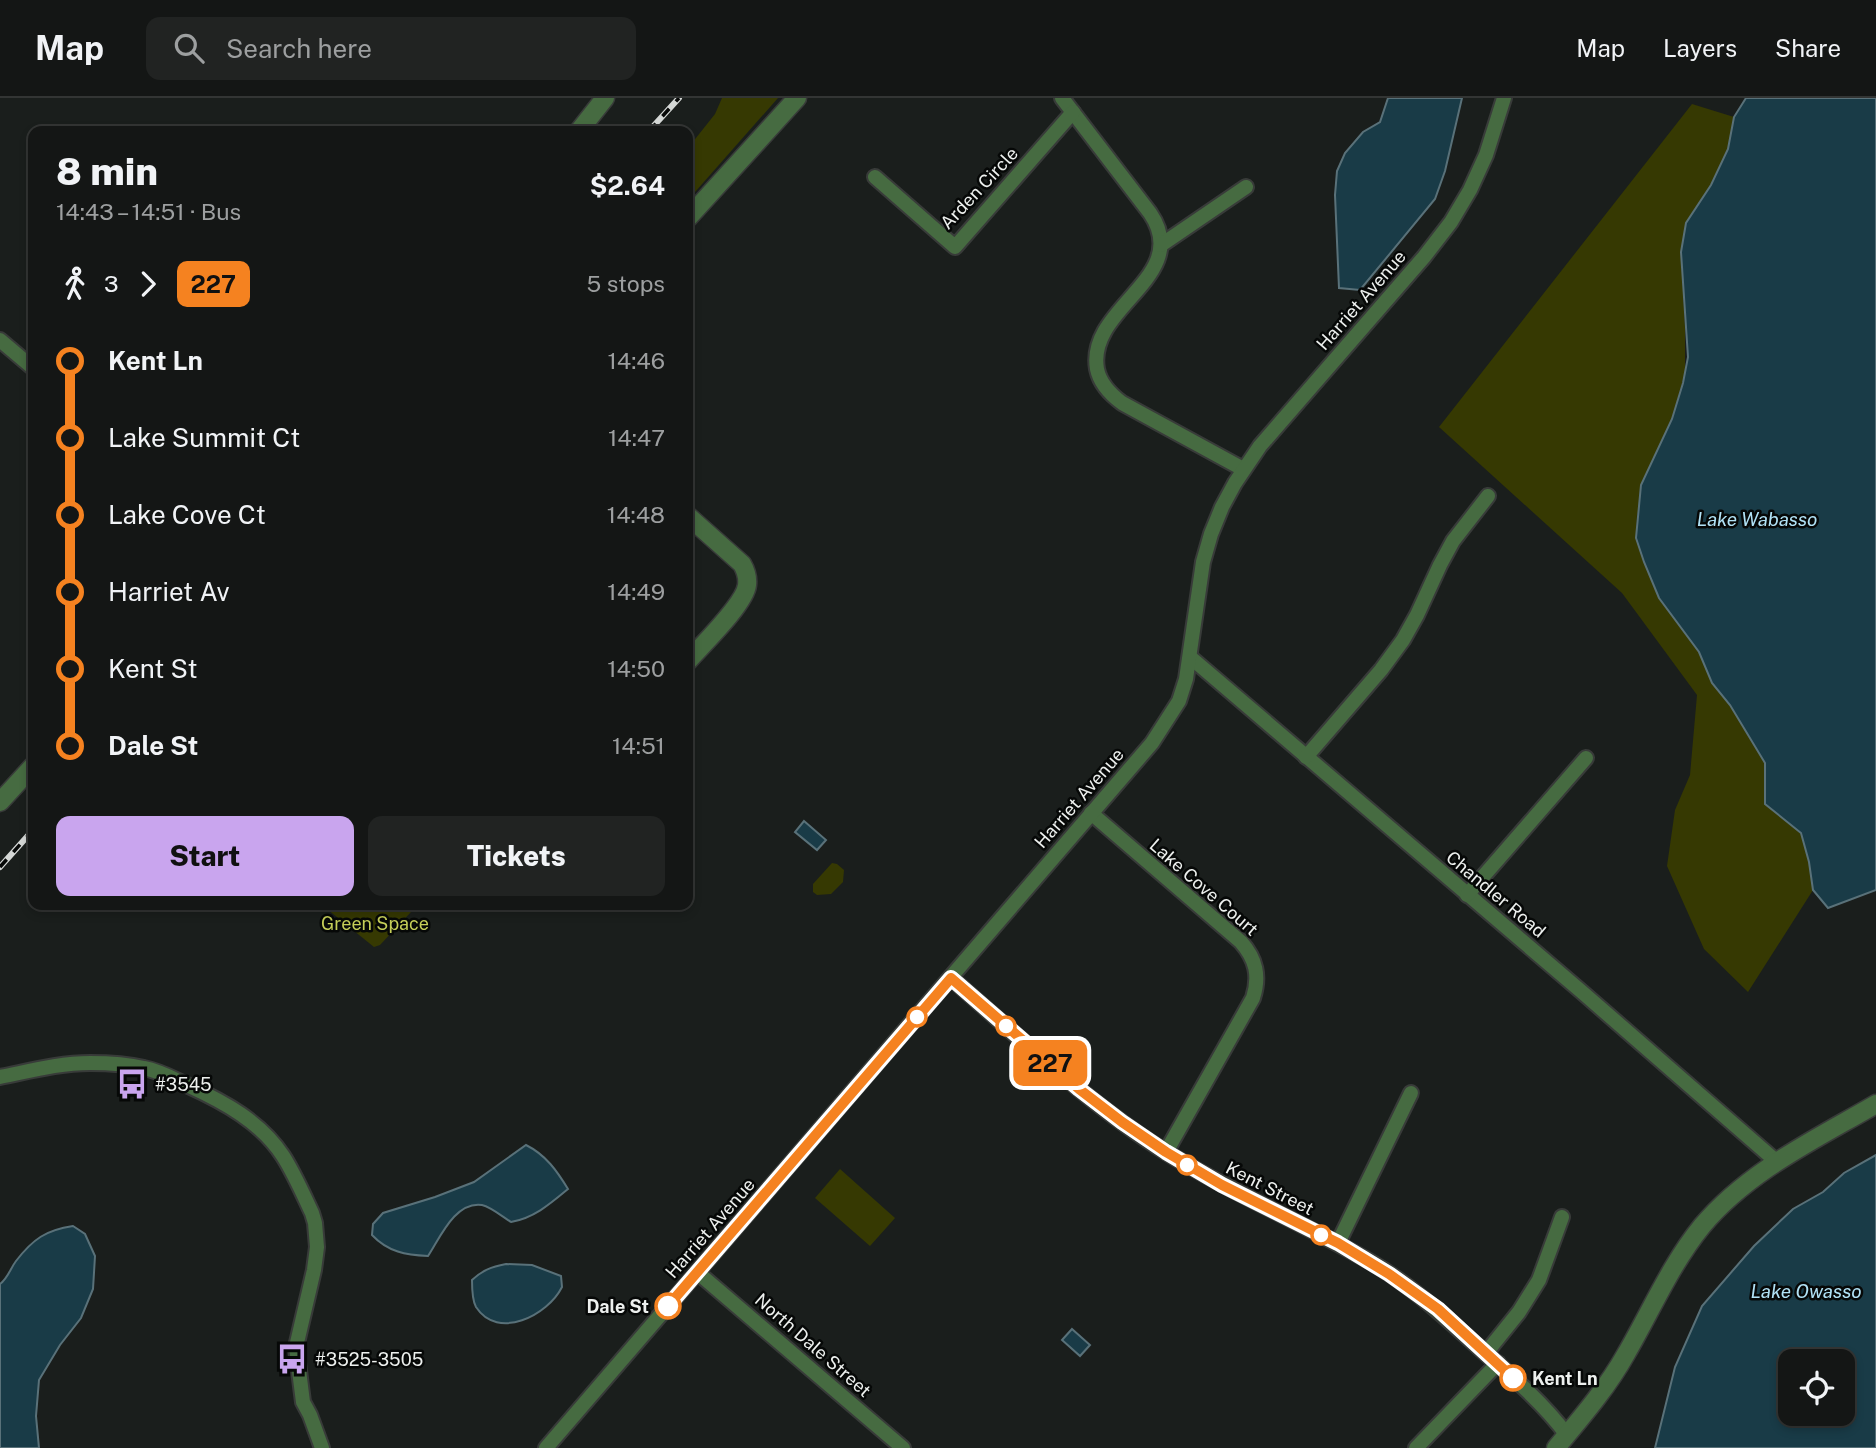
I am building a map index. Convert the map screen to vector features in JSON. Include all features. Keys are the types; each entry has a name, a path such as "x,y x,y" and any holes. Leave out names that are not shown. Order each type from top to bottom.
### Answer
{"street":[{"path":"583,126 606,98"},
{"path":"693,212 797,98"},
{"path":"1062,98 1154,218 1161,245 1156,265 1149,276 1100,337 1096,362 1098,374 1104,386 1122,403 1243,469"},
{"name":"Harriet Avenue","path":"546,1448 951,978 1168,721 1180,701 1186,679 1203,562 1211,534 1243,469 1451,222 1486,155 1504,98"},
{"name":"Arden Circle","path":"875,177 955,247 1073,112"},
{"path":"1161,245 1246,187"},
{"path":"0,340 28,365"},
{"path":"1306,757 1381,670 1403,640 1453,541 1489,496"},
{"path":"693,520 742,564 747,574 744,597 693,655"},
{"name":"Chandler Road","path":"1190,657 1777,1162"},
{"path":"1467,895 1586,758"},
{"path":"0,802 28,771"},
{"name":"Lake Cove Court","path":"1091,813 1241,942 1255,962 1257,975 1253,998 1166,1152"},
{"name":"Kent Street","path":"951,978 1079,1089 1166,1152 1222,1185 1373,1263 1438,1309 1498,1363 1558,1423 1562,1441"},
{"path":"0,1077 88,1063 145,1068 172,1077 220,1101 243,1115 272,1142 282,1155 315,1223 317,1247 314,1270 296,1347 303,1402 323,1448"},
{"path":"1338,1243 1411,1093"},
{"path":"1562,1441 1613,1376 1676,1265 1702,1226 1740,1189 1777,1162 1876,1104"},
{"path":"1486,1353 1524,1306 1539,1280 1562,1217"},
{"name":"North Dale Street","path":"697,1272 903,1448"},
{"path":"1416,1448 1498,1363"}],"green space":[{"path":"722,98 778,98 693,194 693,142 715,114"},
{"path":"1692,104 1734,117 1728,149 1681,252 1685,373 1672,419 1637,515 1636,538 1659,598 1699,652 1712,683 1730,705 1765,763 1765,804 1801,833 1809,862 1813,890 1748,992 1704,949 1667,866 1675,810 1690,775 1697,695 1622,593 1439,427"},
{"path":"832,863 844,870 843,882 831,894 817,895 813,892 813,884"},
{"name":"Green Space","path":"328,910 411,910 380,945 374,947"},
{"path":"840,1169 895,1218 870,1246 815,1198"}],"water":[{"path":"1388,98 1462,98 1445,171 1435,199 1360,290 1339,288 1335,195 1337,171 1345,153 1363,132 1380,122"},
{"name":"Lake Wabasso","path":"1746,98 1876,98 1876,890 1828,908 1813,890 1801,833 1765,804 1765,763 1730,705 1712,683 1699,652 1659,598 1636,538 1641,485 1672,419 1688,357 1681,252 1686,223 1711,185 1728,149 1734,117"},
{"path":"804,821 826,840 817,850 795,832"},
{"path":"526,1145 550,1164 568,1189 534,1214 511,1222 486,1206 472,1205 449,1222 428,1256 398,1251 384,1245 372,1235 373,1224 383,1213 474,1182"},
{"name":"Lake Owasso","path":"1876,1155 1876,1448 1655,1448 1675,1367 1702,1306 1754,1246 1793,1209 1823,1192 1844,1173"},
{"path":"73,1226 85,1234 95,1256 93,1289 81,1318 60,1345 39,1380 36,1416 39,1448 0,1448 0,1284 34,1241 55,1230"},
{"path":"506,1264 532,1265 561,1276 562,1287 546,1307 534,1315 509,1323 497,1322 485,1317 476,1307 472,1280 488,1269"},
{"path":"1072,1329 1090,1345 1080,1356 1062,1340"}],"railway":[{"path":"654,126 679,98"},
{"path":"0,867 28,836"}],"bus line":[{"name":"227","path":"668,1306 951,978 1079,1089 1122,1122 1222,1185 1373,1263 1438,1309 1513,1378"}],"place":[{"name":"#3545","path":"132,1084"},
{"name":"Dale St","path":"668,1306"},
{"name":"#3525-3505","path":"292,1359"},
{"name":"Kent Ln","path":"1513,1378"}]}
